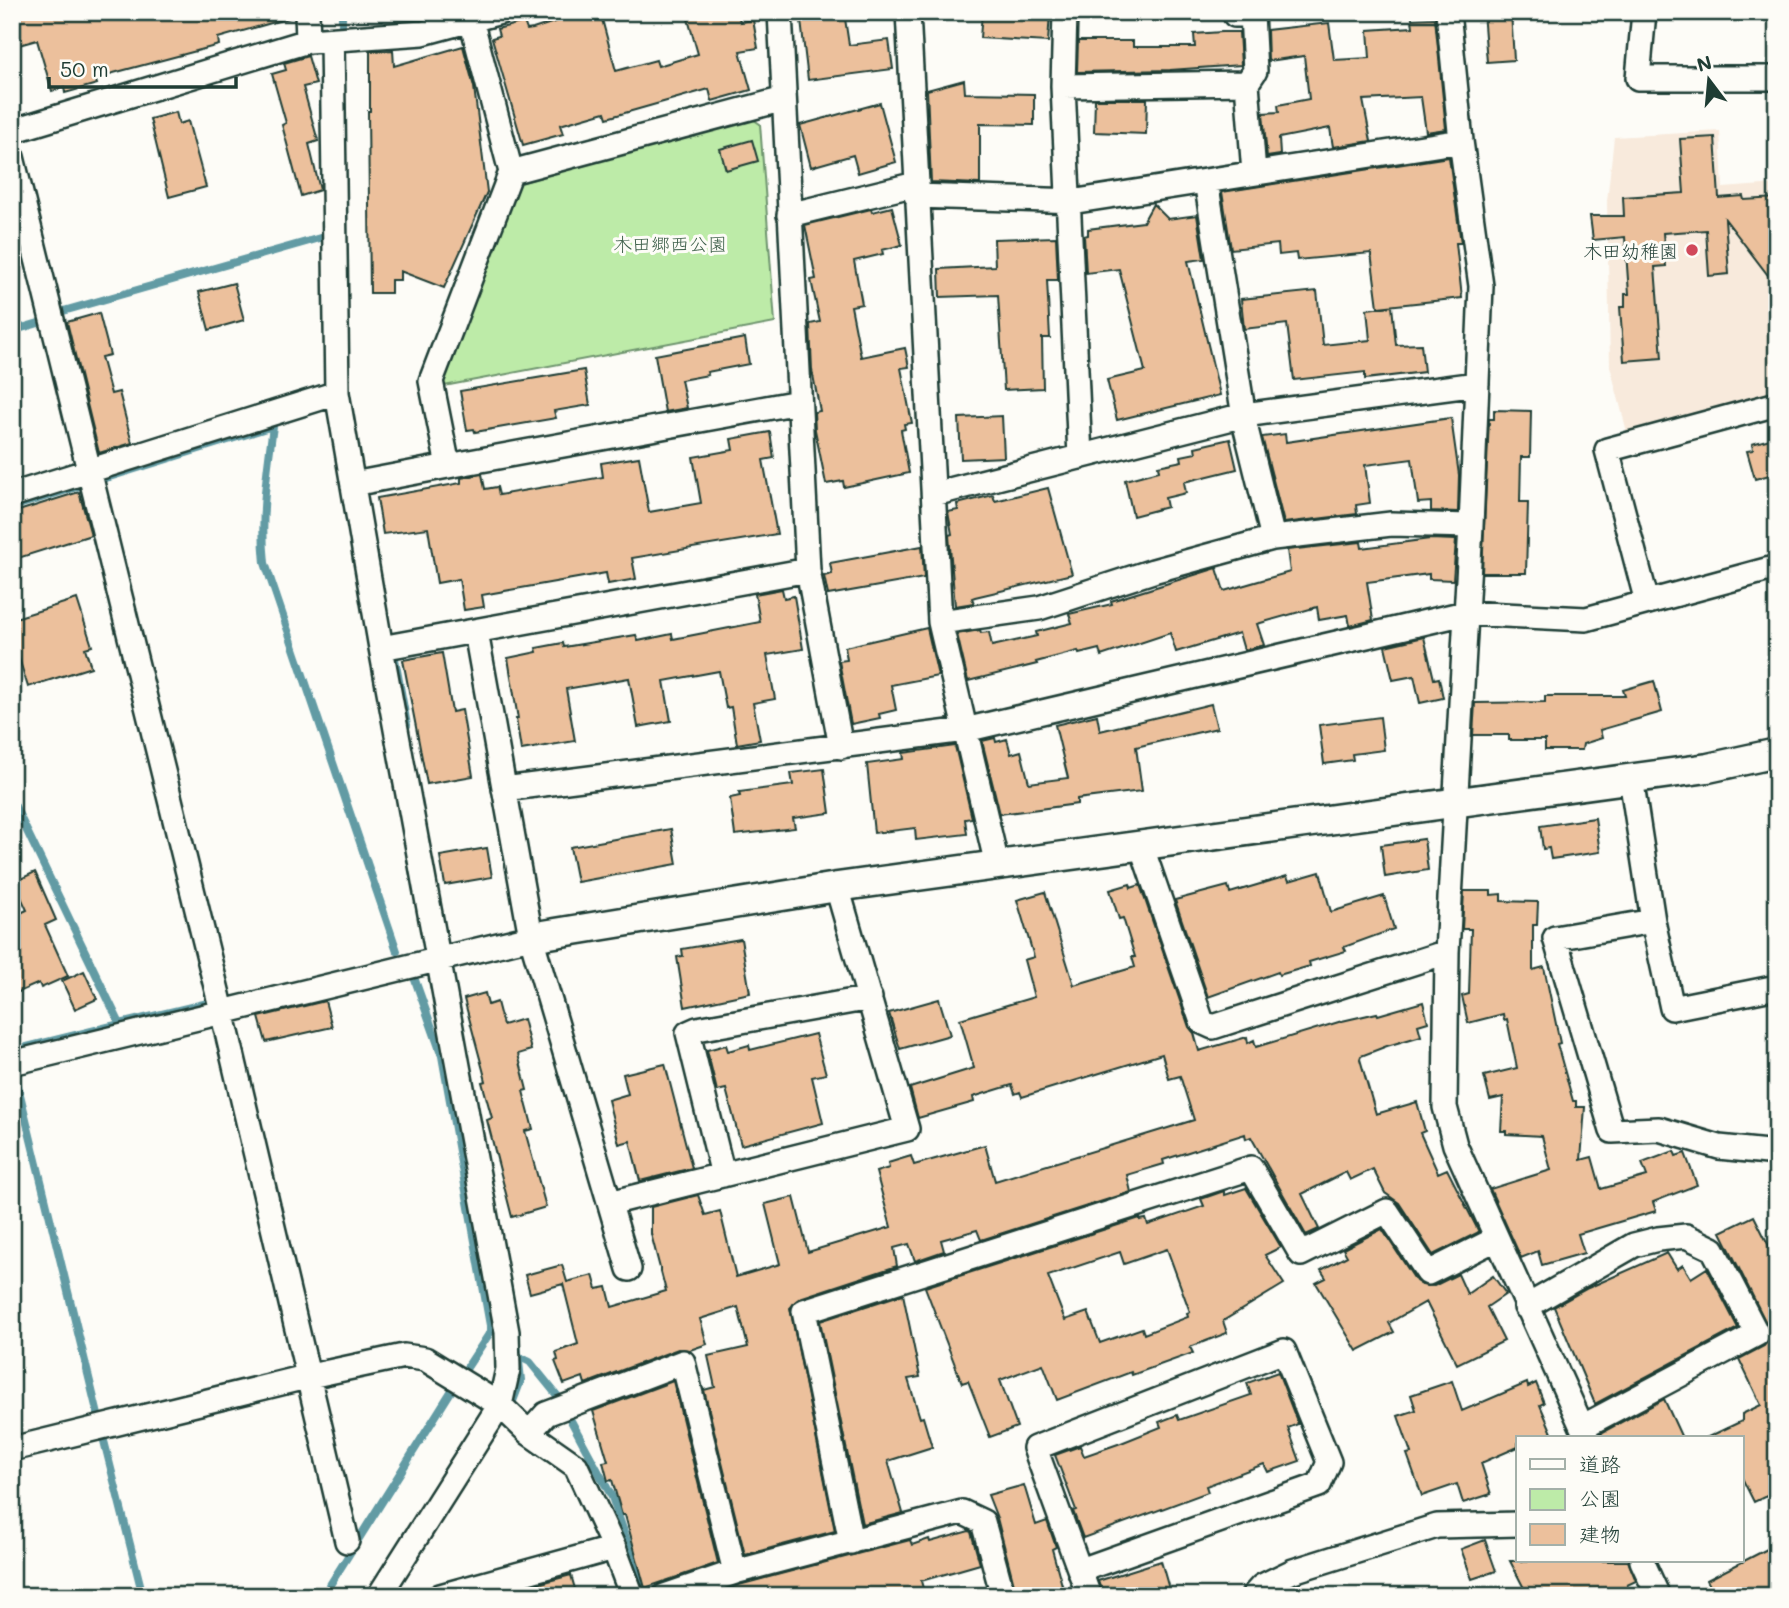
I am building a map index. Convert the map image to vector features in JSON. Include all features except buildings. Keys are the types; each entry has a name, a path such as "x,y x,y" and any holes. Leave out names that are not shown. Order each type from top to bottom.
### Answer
{"street":[{"path":"307,12 308,41"},
{"path":"12,131 308,41 423,33 470,16 501,12"},
{"path":"779,12 808,570 841,747"},
{"path":"908,12 940,622 997,865"},
{"path":"1065,12 1063,86 1080,457"},
{"path":"1235,12 1235,15 1251,13 1255,71 1247,83 1254,173"},
{"path":"1448,12 1461,141 1481,286 1471,526 1447,952 1445,1107 1455,1145 1526,1307 1584,1433 1757,1334 1713,1249 1686,1236 1634,1245 1526,1307"},
{"path":"1644,12 1638,78 1777,78"},
{"path":"448,466 431,380 511,172 470,16"},
{"path":"332,40 337,393 381,648 507,1332 508,1369 500,1405 379,1596"},
{"path":"1063,86 1247,83"},
{"path":"511,172 784,99"},
{"path":"789,215 916,190 1068,200 1461,141"},
{"path":"12,157 222,1010 347,1541"},
{"path":"1206,181 1244,415 1273,538"},
{"path":"934,494 1244,415 1477,384"},
{"path":"12,495 337,393"},
{"path":"353,484 799,402"},
{"path":"1647,603 1607,450 1777,404"},
{"path":"940,622 1039,608 1153,571 1273,538 1391,524 1471,526"},
{"path":"504,789 965,730 1465,613 1586,619 1777,568"},
{"path":"381,648 808,570"},
{"path":"476,632 531,937 629,1269"},
{"path":"15,1055 222,1010 531,937 837,887 1708,768 1777,753"},
{"path":"1631,778 1653,921 1672,1008 1777,987"},
{"path":"1141,845 1202,1022 1213,1027 1447,952"},
{"path":"610,1203 907,1129 837,887"},
{"path":"1653,921 1555,938 1612,1131 1659,1129 1719,1147 1777,1153"},
{"path":"723,1175 688,1034 697,1029 870,998"},
{"path":"851,1542 804,1311 1251,1168 1301,1254 1387,1212 1428,1273 1496,1239"},
{"path":"1081,1570 1319,1485 1329,1462 1284,1351 1035,1448 1089,1596"},
{"path":"12,1449 310,1376 404,1356 425,1359 500,1405 529,1433 576,1466 614,1548 632,1596"},
{"path":"529,1433 546,1414 683,1363 735,1572"},
{"path":"665,1596 735,1572 962,1512 983,1522 1003,1596"},
{"path":"1253,1596 1262,1586 1293,1571 1437,1526 1516,1524"},
{"path":"440,1596 614,1548"},
{"path":"1642,1562 1658,1596"}],"shaded area":[{"name":"木田幼稚園","path":"1720,131 1723,188 1777,184 1777,391 1627,432 1610,366 1607,201 1614,137"}],"green space":[{"name":"木田郷西公園","path":"751,118 760,124 775,323 444,386 443,375 516,184"}],"waterway":[{"path":"342,12 342,26"},
{"path":"60,312 320,238"},
{"path":"12,331 42,322"},
{"path":"106,478 273,426 264,512 265,563 397,951"},
{"path":"12,507 83,485"},
{"path":"395,659 407,725"},
{"path":"12,800 120,1024 27,1047"},
{"path":"415,980 442,1056 491,1331 462,1375"},
{"path":"120,1024 208,1003"},
{"path":"15,1074 99,1419"},
{"path":"513,1401 521,1380 517,1344"},
{"path":"520,1357 530,1362 560,1399"},
{"path":"323,1596 452,1390"},
{"path":"569,1417 612,1497 644,1591"},
{"path":"103,1437 143,1596"}],"place":[{"name":"木田幼稚園","path":"1692,250"}]}
